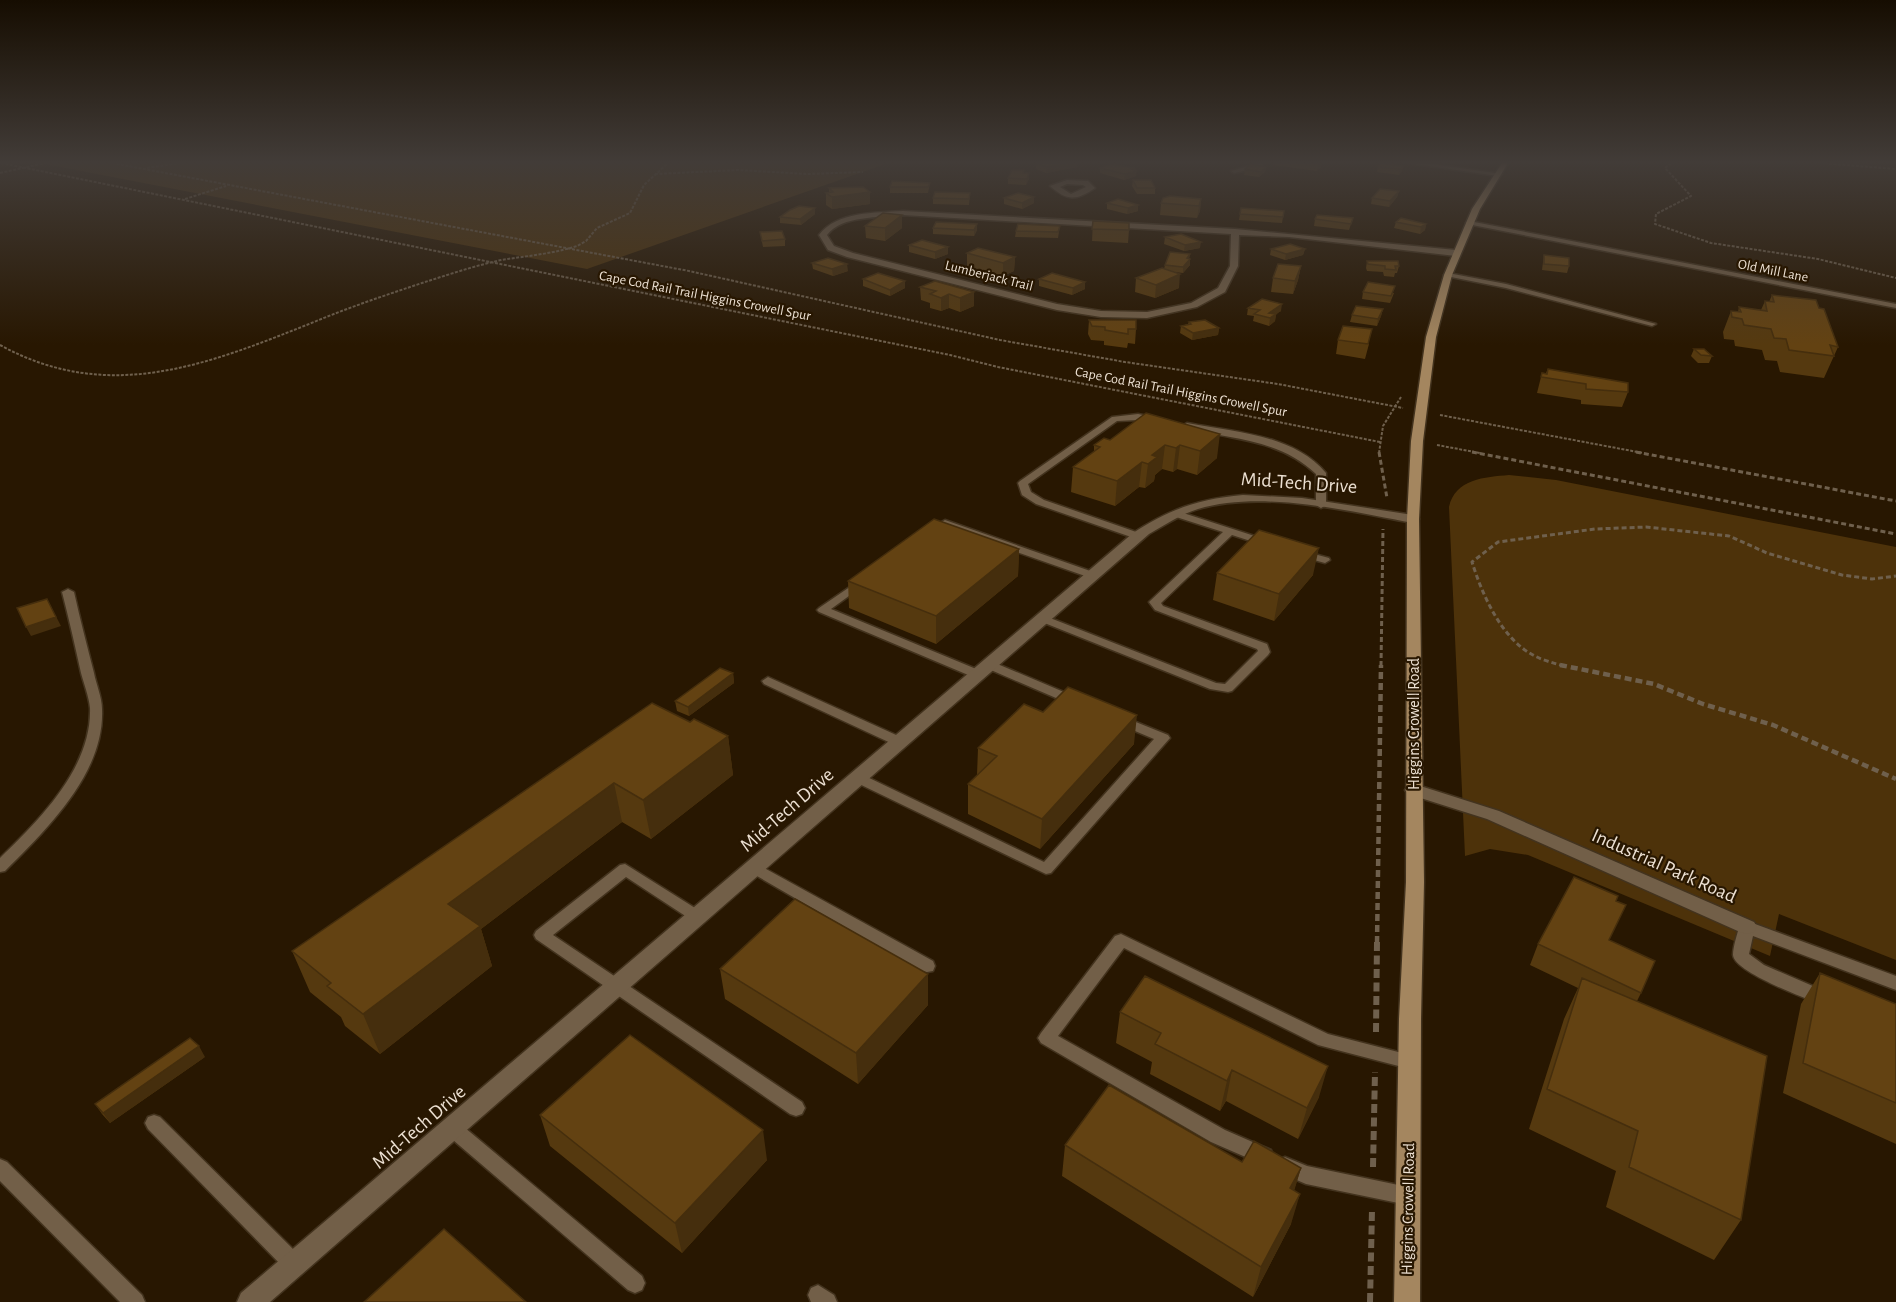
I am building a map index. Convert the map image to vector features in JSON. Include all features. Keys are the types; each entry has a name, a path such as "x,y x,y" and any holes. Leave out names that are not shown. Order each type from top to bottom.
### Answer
{"main road":[{"name":"Higgins Crowell Road","path":"1407,1302 1415,882 1413,519 1416,441 1431,337 1453,262 1469,224"}],"street":[{"name":"Lumberjack Trail","path":"837,224 829,227 823,235 831,248 850,255 1057,307 1132,315 1182,309 1210,298 1222,290 1234,266 1235,231"},
{"name":"Lumberjack Trail","path":"1151,224 1267,233 1374,246 1453,262"},
{"name":"Mid-Tech Drive","path":"250,1302 1138,536 1196,506 1236,501 1321,505 1413,519"},
{"name":"Industrial Park Road","path":"1414,790 1493,815 1747,927"}],"lane":[{"name":"Old Mill Lane","path":"1473,224 1896,306"},
{"path":"1453,262 1506,286 1652,324"},
{"path":"1138,536 1040,502 1026,493 1023,483 1115,418 1138,417 1270,443 1291,451 1312,463 1321,473 1321,505"},
{"path":"1177,514 1228,532 1324,560"},
{"path":"926,536 945,523 1092,575"},
{"path":"1041,618 1214,686 1228,688 1264,652 1263,647 1159,608 1155,602 1228,532"},
{"path":"870,576 823,610 1087,706"},
{"path":"0,867 69,794 88,754 96,723 92,686 68,592"},
{"path":"768,681 900,742"},
{"path":"858,778 1046,869 1163,738 1108,715"},
{"path":"754,868 927,966"},
{"path":"698,917 625,869 542,935 796,1108"},
{"path":"1747,927 1741,956 1758,970 1843,1006"},
{"name":"Industrial Park Road","path":"1747,927 1896,983"},
{"path":"1408,1196 1306,1175 1218,1136 1047,1038 1121,940 1324,1040 1410,1062"},
{"path":"154,1123 294,1264"},
{"path":"452,1128 635,1283"},
{"path":"0,1168 135,1302"}],"path":[{"name":"Cape Cod Rail Trail Higgins Crowell Spur","path":"298,224 1346,437 1380,442"},
{"path":"434,224 745,283 1000,340 1125,363 1278,384 1896,501"},
{"path":"0,345 16,355 95,374 142,376 191,369 329,315 489,263 563,248 588,240 596,228 606,224"},
{"path":"1655,224 1685,238 1720,246 1806,257 1896,278"},
{"path":"1416,441 1896,534"},
{"path":"1896,576 1872,579 1842,575 1767,553 1729,536 1646,527 1595,529 1498,542 1472,562 1481,592 1500,624 1531,654 1568,668 1654,684 1703,704 1773,726 1896,779"},
{"path":"1376,1031 1381,542"}],"shaded area":[{"path":"354,224 715,224 587,269"},
{"path":"1509,475 1556,480 1896,547 1896,960 1779,914 1770,956 1528,855 1490,849 1465,856 1449,507 1452,498 1464,485 1490,477"}],"building":[{"path":"868,224 891,224 885,228 865,226"},
{"path":"935,224 977,224 974,230 933,228"},
{"path":"1018,224 1060,226 1058,232 1016,231"},
{"path":"1093,224 1129,224 1129,230 1092,229"},
{"path":"1405,224 1426,224 1421,227"},
{"path":"782,231 785,239 762,241 760,232"},
{"path":"1181,234 1201,242 1185,245 1165,237"},
{"path":"922,240 948,247 935,252 909,245"},
{"path":"1290,244 1305,249 1286,254 1271,249"},
{"path":"978,248 1015,257 1003,263 967,253"},
{"path":"1170,252 1190,254 1187,258 1190,259 1183,267 1165,265"},
{"path":"1544,255 1569,258 1569,266 1544,264"},
{"path":"828,258 847,264 832,269 812,263"},
{"path":"1367,261 1398,261 1399,266 1395,266 1396,270 1385,269 1385,266 1368,264"},
{"path":"1278,264 1301,266 1295,281 1273,278"},
{"path":"1162,268 1180,274 1156,285 1136,278"},
{"path":"878,273 905,281 890,290 863,279"},
{"path":"1052,273 1085,282 1073,288 1039,279"},
{"path":"935,281 974,292 960,298 949,294 941,298 930,294 936,291 920,287"},
{"path":"1368,282 1395,286 1391,296 1363,292"},
{"path":"1772,295 1816,300 1819,308 1824,309 1838,347 1830,345 1834,356 1789,350 1786,339 1774,338 1771,329 1744,325 1742,319 1732,317 1731,311 1741,312 1739,307 1767,311 1765,301 1774,302"},
{"path":"1262,299 1282,304 1269,313 1276,314 1270,318 1254,314 1260,310 1248,308"},
{"path":"1356,306 1383,309 1378,319 1352,315"},
{"path":"1089,320 1136,320 1136,329 1128,329 1128,334 1105,330 1105,327 1092,326"},
{"path":"1205,320 1219,328 1193,333 1181,326 1191,324 1189,322"},
{"path":"1343,326 1372,329 1368,344 1338,340"},
{"path":"1694,349 1704,349 1712,356 1701,355"},
{"path":"1548,369 1628,383 1628,392 1586,389 1586,384 1541,377 1542,373 1547,374"},
{"path":"1146,413 1220,434 1200,451 1180,445 1176,448 1165,445 1152,455 1157,457 1148,464 1142,462 1117,481 1073,467 1100,447 1094,445 1104,438 1110,440"},
{"path":"934,519 1019,549 936,616 848,581"},
{"path":"1259,530 1319,548 1279,594 1217,573"},
{"path":"47,599 56,617 26,627 17,608"},
{"path":"720,668 733,673 688,707 675,701"},
{"path":"1068,687 1137,715 1042,819 968,784 997,756 978,748 1024,704 1043,712"},
{"path":"652,703 690,722 694,719 728,736 643,800 614,783 448,904 480,926 363,1014 327,986 331,983 292,951"},
{"path":"1574,877 1618,896 1616,901 1626,905 1609,940 1655,961 1641,993 1538,944"},
{"path":"795,899 928,974 856,1053 720,969"},
{"path":"1820,973 1896,1004 1896,1103 1803,1063"},
{"path":"1145,976 1328,1066 1307,1108 1232,1070 1227,1081 1155,1044 1161,1033 1120,1012"},
{"path":"1582,978 1767,1056 1741,1220 1629,1167 1638,1131 1547,1089"},
{"path":"630,1035 763,1130 675,1223 540,1115"},
{"path":"190,1038 199,1046 103,1113 95,1104"},
{"path":"1109,1085 1242,1162 1254,1141 1301,1168 1290,1188 1300,1194 1261,1267 1065,1145"},
{"path":"444,1229 526,1302 364,1302"}]}
